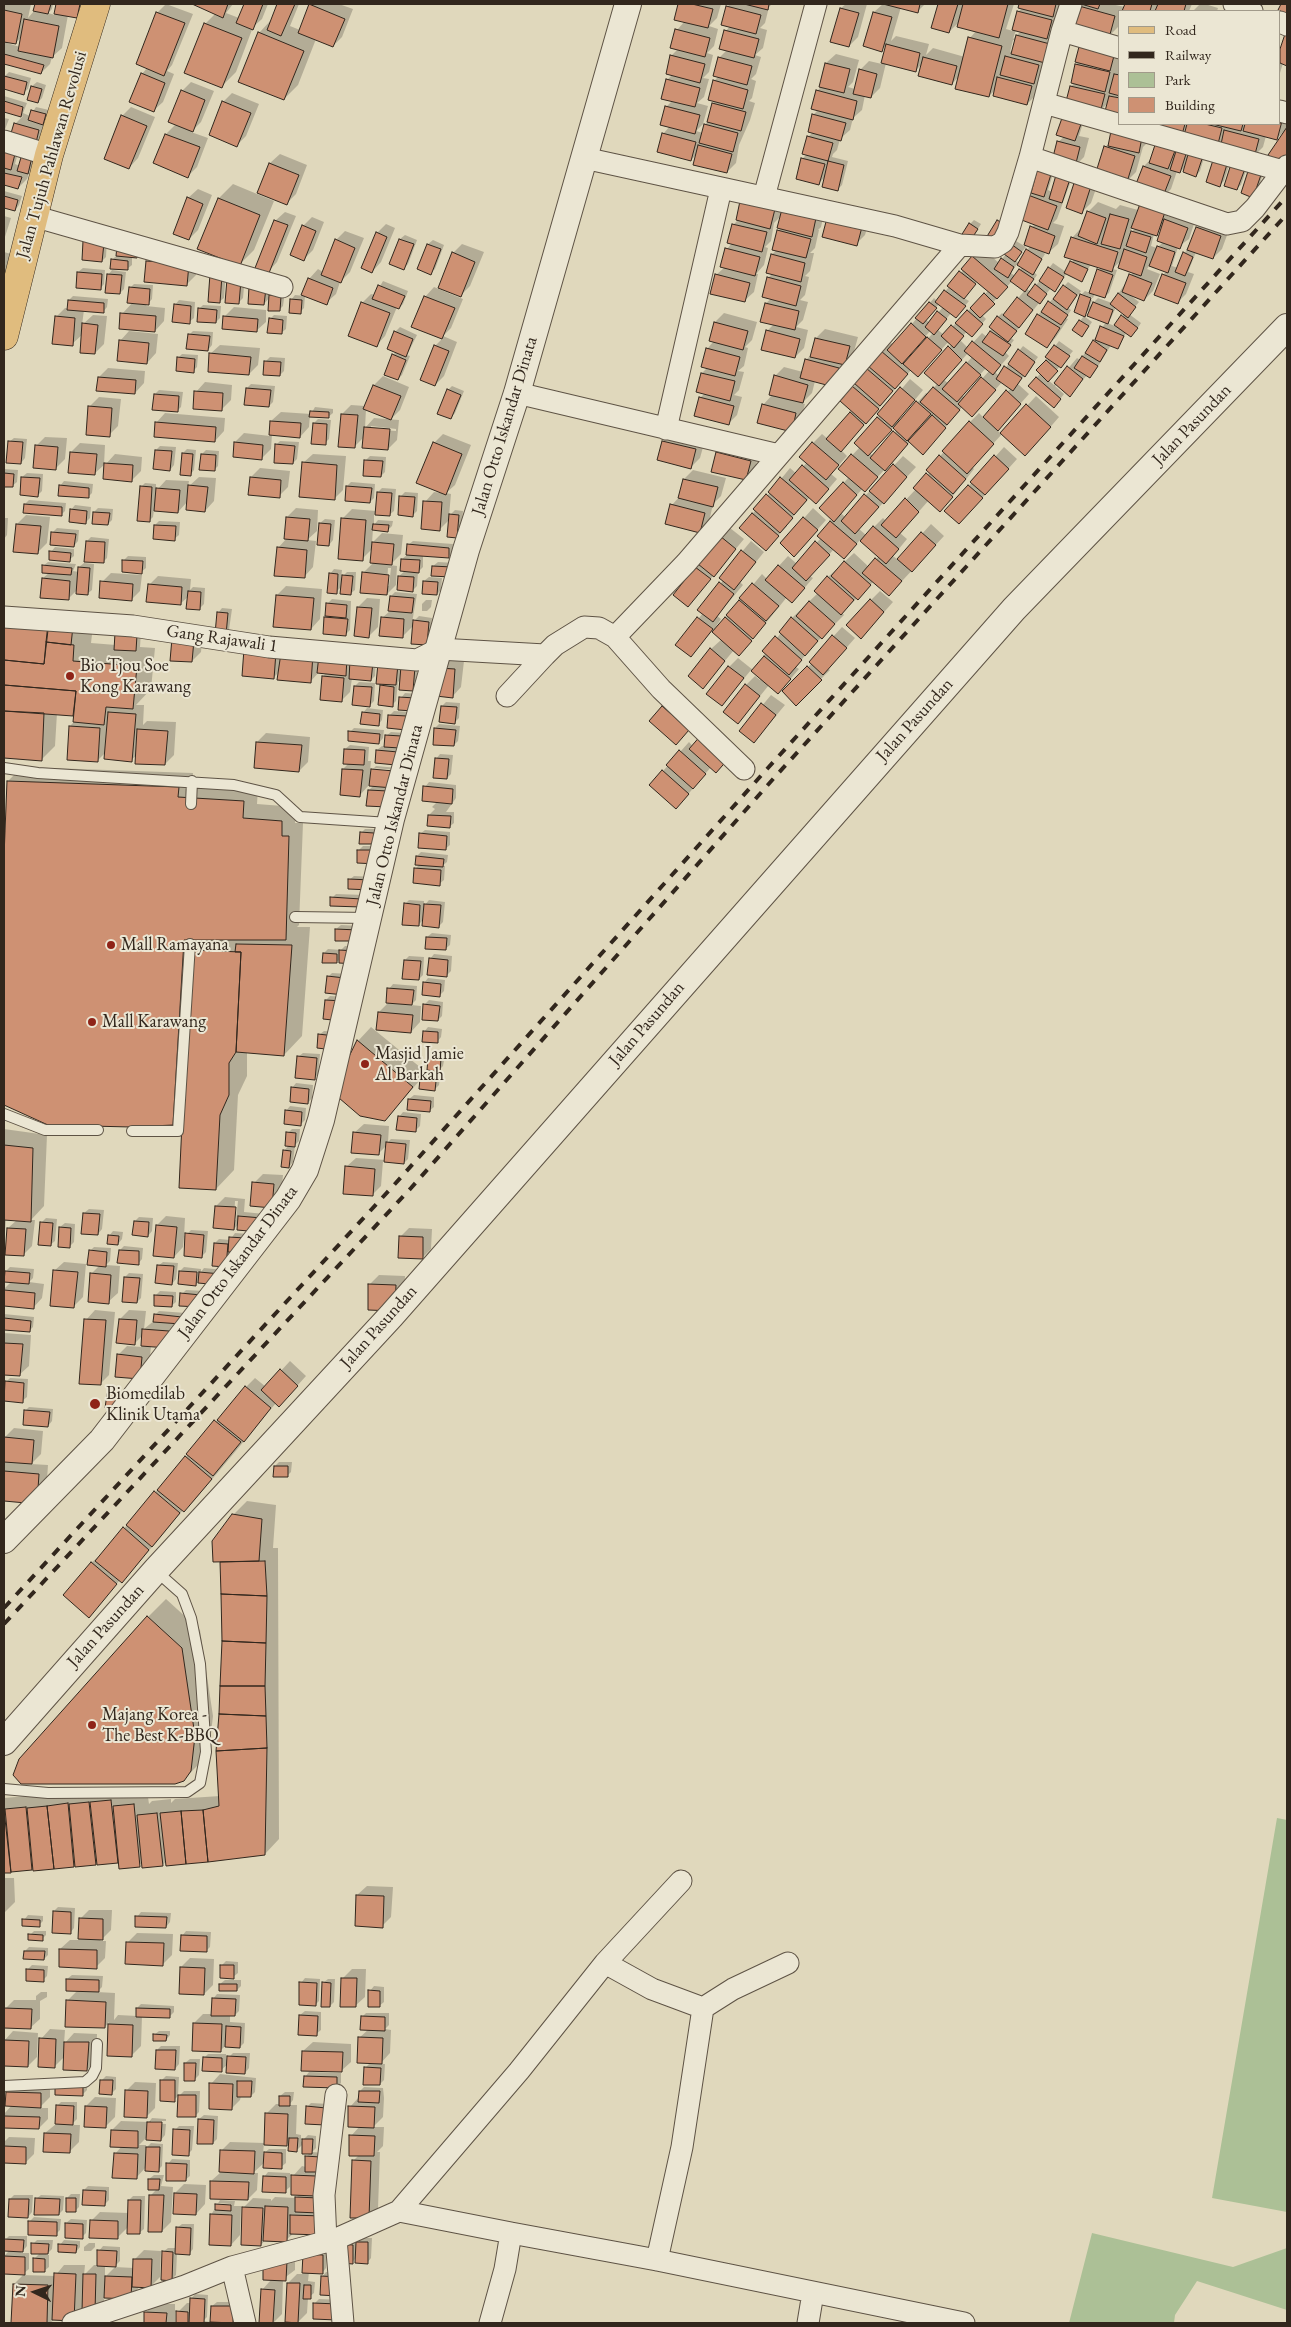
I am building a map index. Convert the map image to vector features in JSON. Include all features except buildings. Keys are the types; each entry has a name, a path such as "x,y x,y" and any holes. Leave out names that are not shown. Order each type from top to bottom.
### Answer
{"main road":[{"name":"Jalan Tujuh Pahlawan Revolusi","path":"4,336 49,155 96,4"}],"street":[{"name":"Jalan Otto Iskandar Dinata","path":"4,1540 102,1440 288,1199 305,1170 320,1120 390,823 466,550 517,393 628,4"},
{"path":"764,197 816,4"},
{"path":"584,158 895,226 960,245 995,247 1003,242 1008,232 1071,4"},
{"path":"1234,4 1249,10"},
{"path":"1062,31 1118,47"},
{"path":"1044,103 1118,123"},
{"path":"1030,157 1227,224 1242,221 1255,208 1285,168 1126,125"},
{"path":"4,141 49,155"},
{"path":"666,429 721,189"},
{"path":"33,216 282,287"},
{"path":"615,637 686,563 960,245"},
{"name":"Jalan Pasundan","path":"7,1734 391,1316 1014,609 1287,327"},
{"path":"517,393 779,456"},
{"name":"Gang Rajawali 1","path":"4,617 133,626 269,648 417,660 439,650"},
{"path":"507,696 555,645 584,627 599,628 615,637 633,655 661,689 744,769"},
{"path":"439,650 545,654"},
{"path":"73,2323 185,2286 232,2267 331,2240 399,2211 519,2071 605,1963 681,1881"},
{"path":"605,1963 652,1989 703,2008"},
{"path":"657,2260 682,2147 703,2008 733,1989 788,1963"},
{"path":"336,2095 324,2195 343,2323"},
{"path":"399,2211 657,2260 964,2323"},
{"path":"490,2323 505,2269 511,2233"},
{"path":"232,2267 245,2323"},
{"path":"808,2323 813,2293"}],"lane":[{"path":"4,768 38,773 192,781 234,786 276,795 300,817 390,823"},
{"path":"191,804 192,781"},
{"path":"294,917 369,918"},
{"path":"132,1131 178,1131 190,944"},
{"path":"4,1114 45,1130 98,1130"},
{"path":"4,1120 41,1135"},
{"path":"4,1789 48,1793 187,1792 200,1783 206,1752 200,1664 191,1618 182,1594 156,1570"},
{"path":"4,2086 85,2082 92,2076 96,2068 97,2044"}],"green space":[{"path":"1277,1818 1287,1820 1287,2212 1212,2198"},
{"path":"1092,2233 1233,2267 1287,2248 1287,2310 1197,2281 1175,2315 1174,2323 1069,2323"}],"railway":[{"path":"4,1608 394,1185 767,769 1287,196"},
{"path":"4,1624 411,1188 774,778 1287,214"}],"place":[{"name":"Bio Tjou Soe Kong Karawang","path":"70,676"},
{"name":"Mall Ramayana","path":"111,945"},
{"name":"Mall Karawang","path":"92,1022"},
{"name":"Masjid Jamie Al Barkah","path":"365,1064"},
{"name":"Biomedilab Klinik Utama","path":"95,1404"},
{"name":"Majang Korea - The Best K-BBQ","path":"92,1725"}]}
